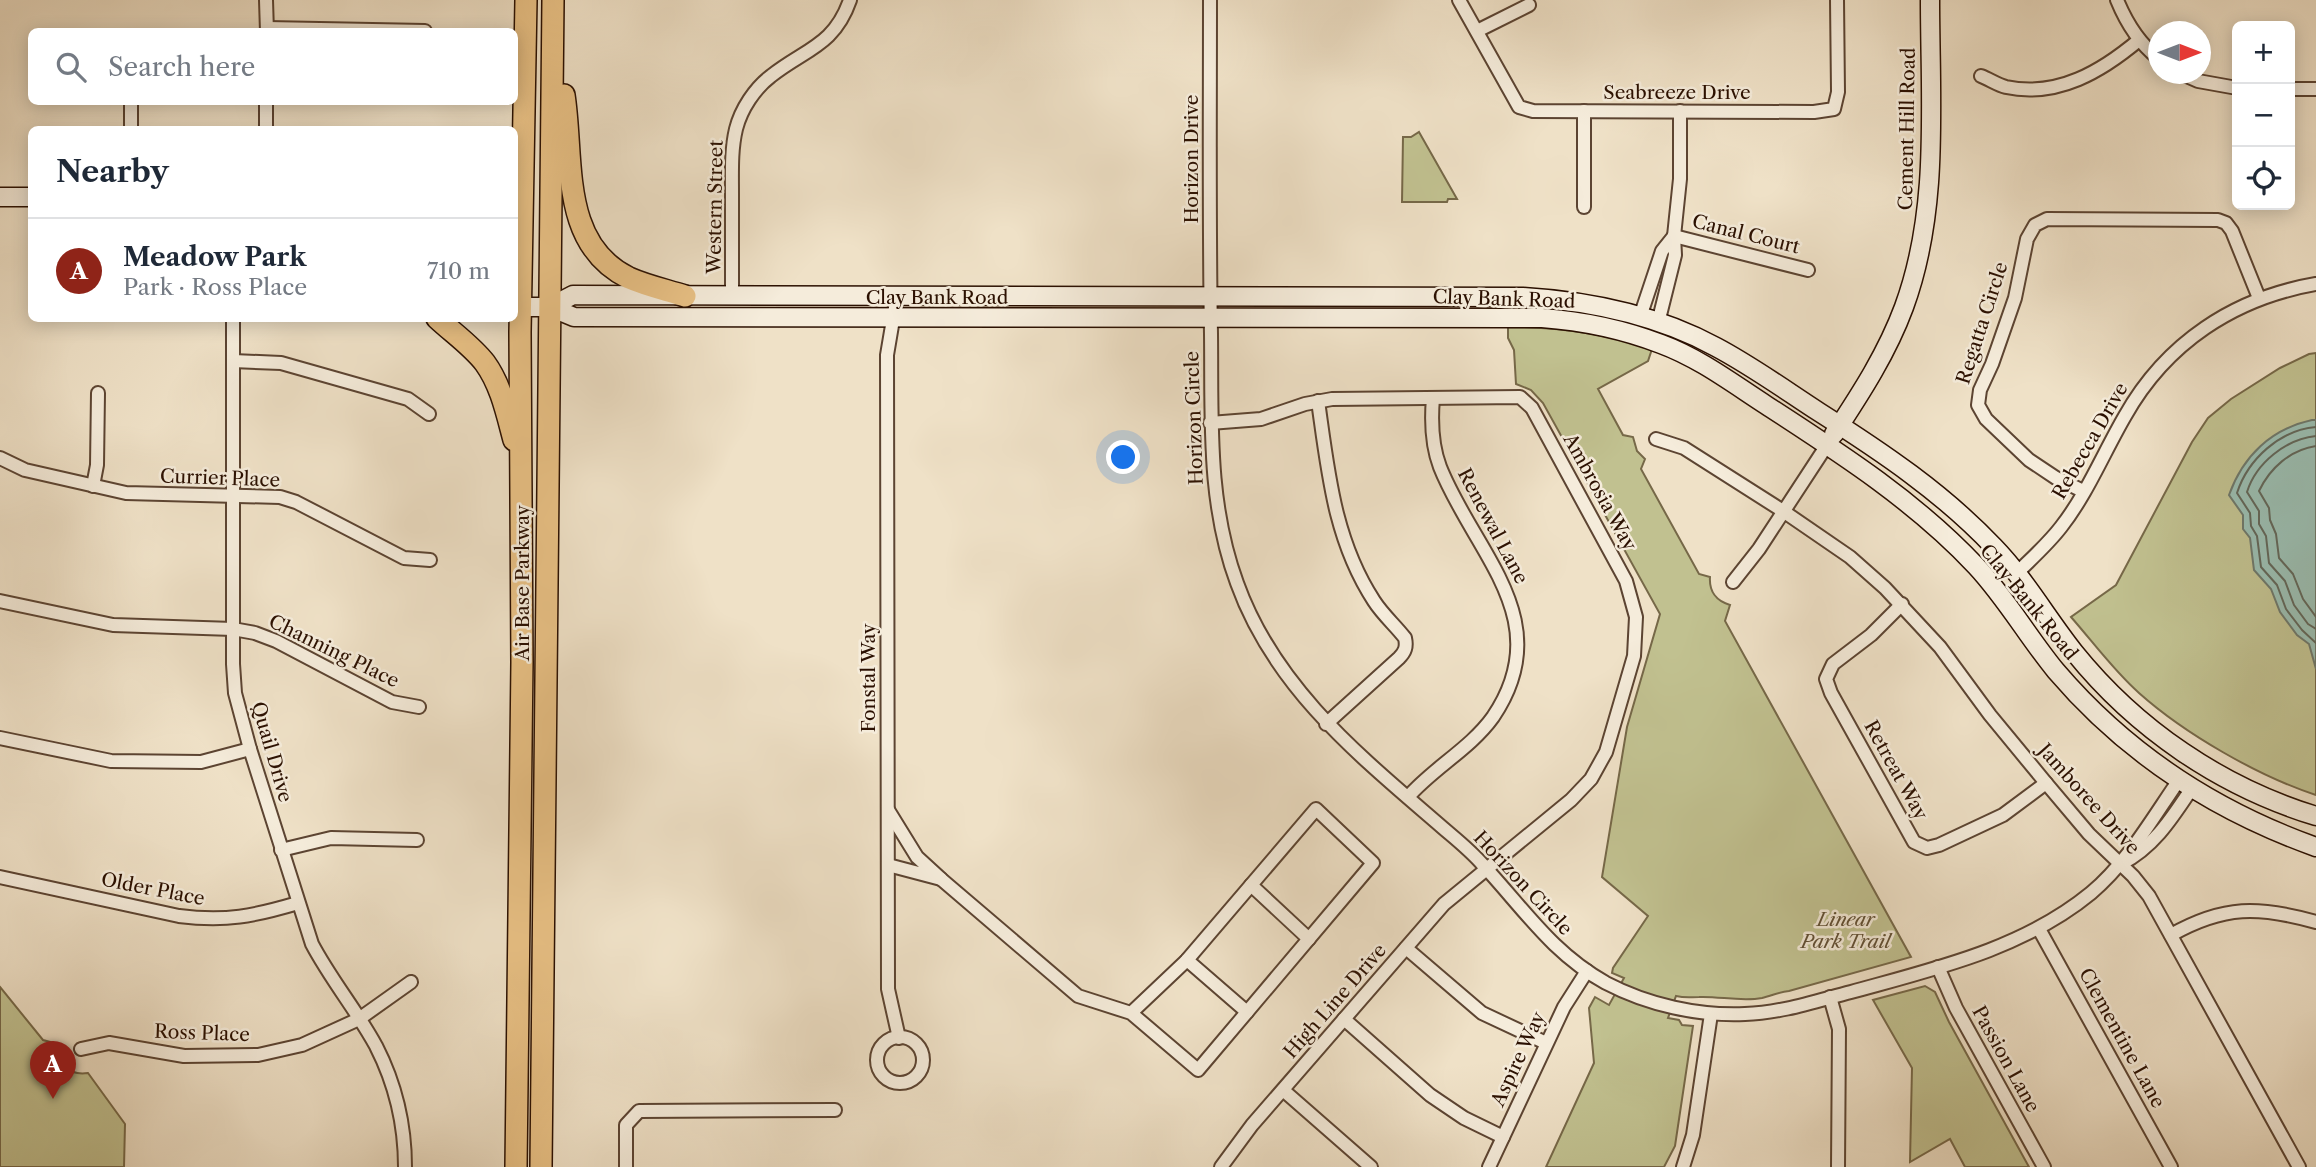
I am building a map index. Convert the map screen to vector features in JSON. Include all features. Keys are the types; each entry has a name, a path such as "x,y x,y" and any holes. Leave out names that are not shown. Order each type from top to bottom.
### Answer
{"main road":[{"name":"Air Base Parkway","path":"516,1167 522,662 518,307 526,0"},
{"name":"Air Base Parkway","path":"541,1167 554,0"},
{"path":"553,27 565,102 573,194 582,228 601,258 616,270 652,286 685,296"},
{"path":"442,322 478,354 491,373 500,393 521,463"}],"street":[{"path":"266,0 267,28"},
{"name":"Western Street","path":"732,296 733,158 736,129 741,116 768,78 811,52 831,33 841,21 850,0"},
{"name":"Horizon Drive","path":"1210,0 1210,318"},
{"path":"1460,0 1477,31 1529,5"},
{"name":"Seabreeze Drive","path":"1477,31 1519,107 1534,111 1814,112 1833,109 1838,92 1837,0"},
{"name":"Cement Hill Road","path":"1827,445 1868,381 1889,342 1904,308 1919,257 1928,203 1930,162 1930,0"},
{"path":"2117,0 2127,22 2148,49"},
{"path":"1981,76 2005,86 2043,88 2063,85 2083,79 2104,67 2139,40"},
{"path":"2211,83 2232,87"},
{"path":"2295,89 2316,89"},
{"path":"131,105 131,126"},
{"path":"266,105 266,126"},
{"path":"1584,111 1584,206"},
{"path":"1658,323 1675,255 1674,236 1680,179 1679,111"},
{"path":"0,197 28,197"},
{"name":"Regatta Circle","path":"2083,491 2056,478 2029,460 1986,419 1978,405 1980,390 2015,298 2028,239 2035,225 2048,219 2218,220 2226,223 2232,231 2259,298"},
{"path":"1640,317 1662,251 1674,236"},
{"name":"Canal Court","path":"1674,236 1808,270"},
{"name":"Rebecca Drive","path":"2017,573 2062,526 2127,412 2163,364 2197,333 2230,313 2259,298 2316,284"},
{"name":"Clay Bank Road","path":"550,307 573,295 1523,297 1573,301 1640,317 1691,335 1734,357 1923,482 1959,512 2017,573 2075,652 2130,712 2193,759 2227,779 2273,801 2316,816"},
{"name":"Fonstal Way","path":"897,296 887,355 888,989 899,1038"},
{"name":"Clay Bank Road","path":"518,307 550,307 574,317 1542,318 1600,326 1662,344 1699,363 1871,474 1942,532 1996,589 2054,669 2083,701 2138,752 2186,784 2262,827 2316,847"},
{"name":"Horizon Circle","path":"1210,318 1210,423 1221,534 1236,583 1267,646 1326,724 1487,868 1541,933 1587,971 1619,989 1672,1007 1711,1014 1770,1012 1938,967 1997,948 2039,929 2083,899 2121,864 2186,784"},
{"name":"Quail Drive","path":"233,322 235,693 281,850 316,953 375,1045 391,1079 400,1109 405,1167"},
{"path":"233,361 281,363 408,399 429,414"},
{"path":"93,486 97,465 97,393"},
{"name":"Ambrosia Way","path":"1210,423 1261,419 1318,401 1350,398 1516,395 1528,402 1626,581 1635,608 1636,637 1632,666 1606,752 1596,771 1572,800 1487,868"},
{"name":"Renewal Lane","path":"1408,797 1420,783 1486,726 1506,693 1517,651 1516,622 1507,590 1439,465 1434,440 1433,398"},
{"path":"1318,401 1334,509 1347,549 1375,602 1400,632 1406,644 1399,659 1326,724"},
{"name":"Jamboree Drive","path":"1657,439 1684,448 1850,557 1902,604 1940,647 1990,715 2089,834 2141,885 2299,1167"},
{"path":"1733,582 1759,549 1827,445"},
{"name":"Currier Place","path":"0,458 25,470 139,494 260,495 288,500 404,558 430,559"},
{"name":"Channing Place","path":"0,601 113,625 233,629 255,633 276,641 392,702 419,707"},
{"name":"Retreat Way","path":"1902,604 1871,635 1833,664 1826,679 1831,694 1914,842 1931,848 1972,830 2012,809 2046,783"},
{"path":"0,738 111,761 201,762 250,749"},
{"path":"888,810 917,858 1078,996 1131,1013 1198,1070 1373,863 1316,809 1187,960 1131,1013"},
{"path":"281,850 331,838 417,840"},
{"path":"888,865 941,879"},
{"name":"High Line Drive","path":"1225,1166 1252,1125 1444,904 1487,868"},
{"name":"Older Place","path":"0,877 179,916 209,920 238,919 298,903"},
{"path":"1251,885 1309,939"},
{"path":"2171,935 2198,920 2236,910 2273,911 2316,922"},
{"name":"Clementine Lane","path":"2039,929 2171,1167"},
{"path":"1406,948 1482,1013 1546,1044"},
{"path":"1187,960 1247,1013"},
{"name":"Passion Lane","path":"1938,967 1956,1008 2043,1167"},
{"name":"Aspire Way","path":"1489,1167 1564,1007 1587,971"},
{"name":"Ross Place","path":"81,1049 109,1043 184,1056 258,1055 302,1045 359,1019 411,982"},
{"path":"1830,997 1839,1029 1838,1167"},
{"path":"1683,1167 1693,1135 1711,1014"},
{"path":"1344,1019 1430,1095 1464,1118 1503,1137"},
{"path":"1283,1090 1371,1167"},
{"path":"626,1167 626,1125 639,1111 835,1110"}],"green space":[{"path":"1419,132 1457,199 1448,199 1447,202 1402,202 1403,137 1411,137"},
{"path":"1508,327 1581,332 1652,349 1648,361 1598,389 1623,435 1633,437 1637,451 1645,459 1641,469 1699,574 1710,577 1714,595 1730,605 1725,621 1911,957 1762,998 1676,996 1668,1018 1679,1020 1682,1025 1693,1026 1675,1146 1664,1167 1546,1167 1594,1063 1589,1008 1595,997 1609,1005 1624,978 1612,973 1613,968 1648,916 1602,877 1627,727 1660,614 1543,403 1531,390 1516,384 1514,350 1508,338"},
{"path":"2316,353 2316,795 2270,777 2178,724 2112,666 2071,617 2116,585 2192,442 2208,418 2231,399 2280,368"},
{"name":"Linear Park Trail","path":"1925,986 1935,992 2029,1167 1965,1167 1950,1139 1910,1162 1912,1068 1873,1000"},
{"path":"0,987 43,1040 58,1044 59,1057 65,1067 75,1072 88,1073 125,1124 124,1167 0,1167"}],"water":[{"path":"2316,420 2316,669 2309,644 2297,635 2280,612 2271,589 2254,570 2250,538 2243,529 2243,515 2229,495 2242,468 2260,446 2284,430"}],"place":[{"name":"Meadow Park","path":"53,1099"}]}
